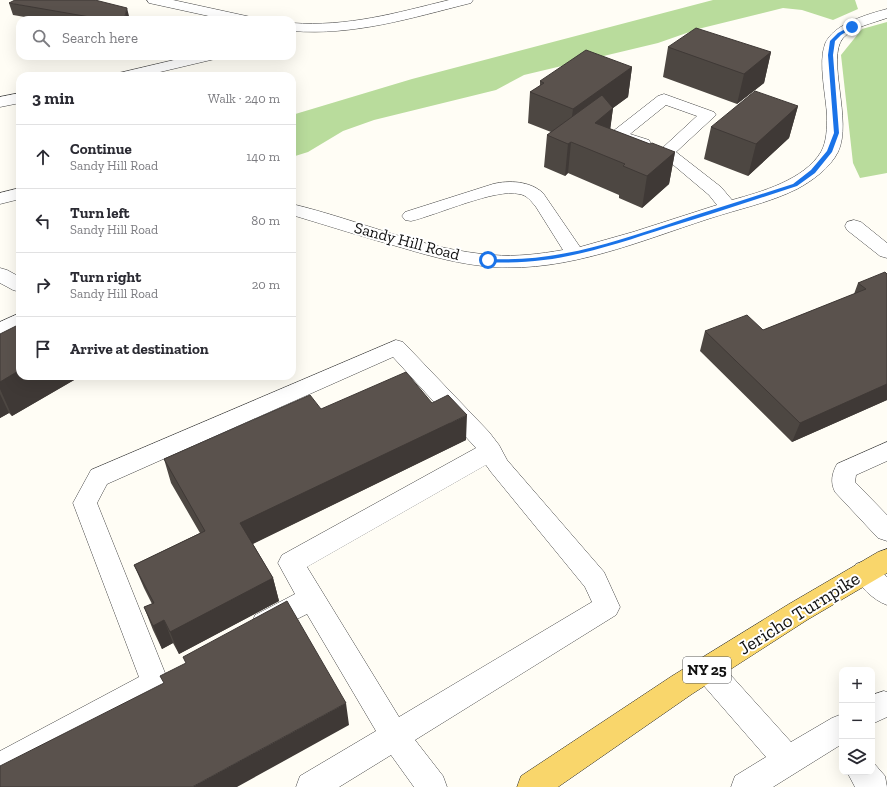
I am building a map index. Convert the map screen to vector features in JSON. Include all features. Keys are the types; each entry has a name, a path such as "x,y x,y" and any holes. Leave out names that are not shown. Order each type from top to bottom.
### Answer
{"main road":[{"name":"Jericho Turnpike","path":"532,787 682,685 876,566"}],"street":[{"path":"154,0 228,16"},
{"path":"296,28 309,30 353,27 466,0"},
{"name":"Sandy Hill Road","path":"296,210 447,255 510,262 554,258 594,250 795,185 813,172 830,152 836,133 830,55 833,41 840,34 852,27 887,13"},
{"path":"141,72 193,60"},
{"path":"0,102 16,99"},
{"path":"666,152 708,115 664,99 618,135 666,152 715,192 728,207"},
{"path":"411,216 499,188 512,187 534,193 541,201 575,254"},
{"path":"0,199 16,194"},
{"path":"854,226 887,252"},
{"path":"0,274 16,284"},
{"path":"0,331 16,322"},
{"path":"0,767 166,677 84,504 99,477 396,347 481,438 499,466 595,580 607,608 311,787"},
{"path":"887,451 845,470 843,484 887,531"},
{"path":"432,787 395,737 291,563 491,452"},
{"path":"876,566 887,594"},
{"path":"244,635 312,598"},
{"path":"708,670 788,760"},
{"path":"749,786 788,760 838,736"},
{"path":"864,775 874,787"}],"green space":[{"path":"713,0 855,0 858,9 833,20 802,10 783,8 698,29 658,43 524,75 496,90 374,120 343,131 308,152 296,156 296,114 412,79"},
{"path":"887,22 887,173 860,178 853,163 841,55 862,29"}],"building":[{"path":"15,0 95,0 127,8 125,16 84,16 9,3"},
{"path":"696,28 771,52 744,74 668,47"},
{"path":"586,50 632,67 573,109 530,92 544,83 540,81"},
{"path":"755,91 798,106 756,144 711,127"},
{"path":"602,95 613,108 595,123 675,152 647,176 623,166 625,164 571,142 568,144 547,135"},
{"path":"885,272 887,274 887,384 800,423 705,331 747,315 763,330 866,289 858,283"},
{"path":"16,326 16,372 0,382 0,334"},
{"path":"406,372 432,403 448,395 467,415 240,523 273,578 170,632 164,620 153,626 144,607 154,603 134,565 205,531 164,459 310,395 321,409"},
{"path":"287,601 346,703 192,787 0,787 0,766 164,683 160,676 186,663 183,657"}],"route":[{"path":"488,260 510,262 554,258 594,250 795,185 813,172 830,152 836,133 830,55 833,41 840,34 852,27"}]}
